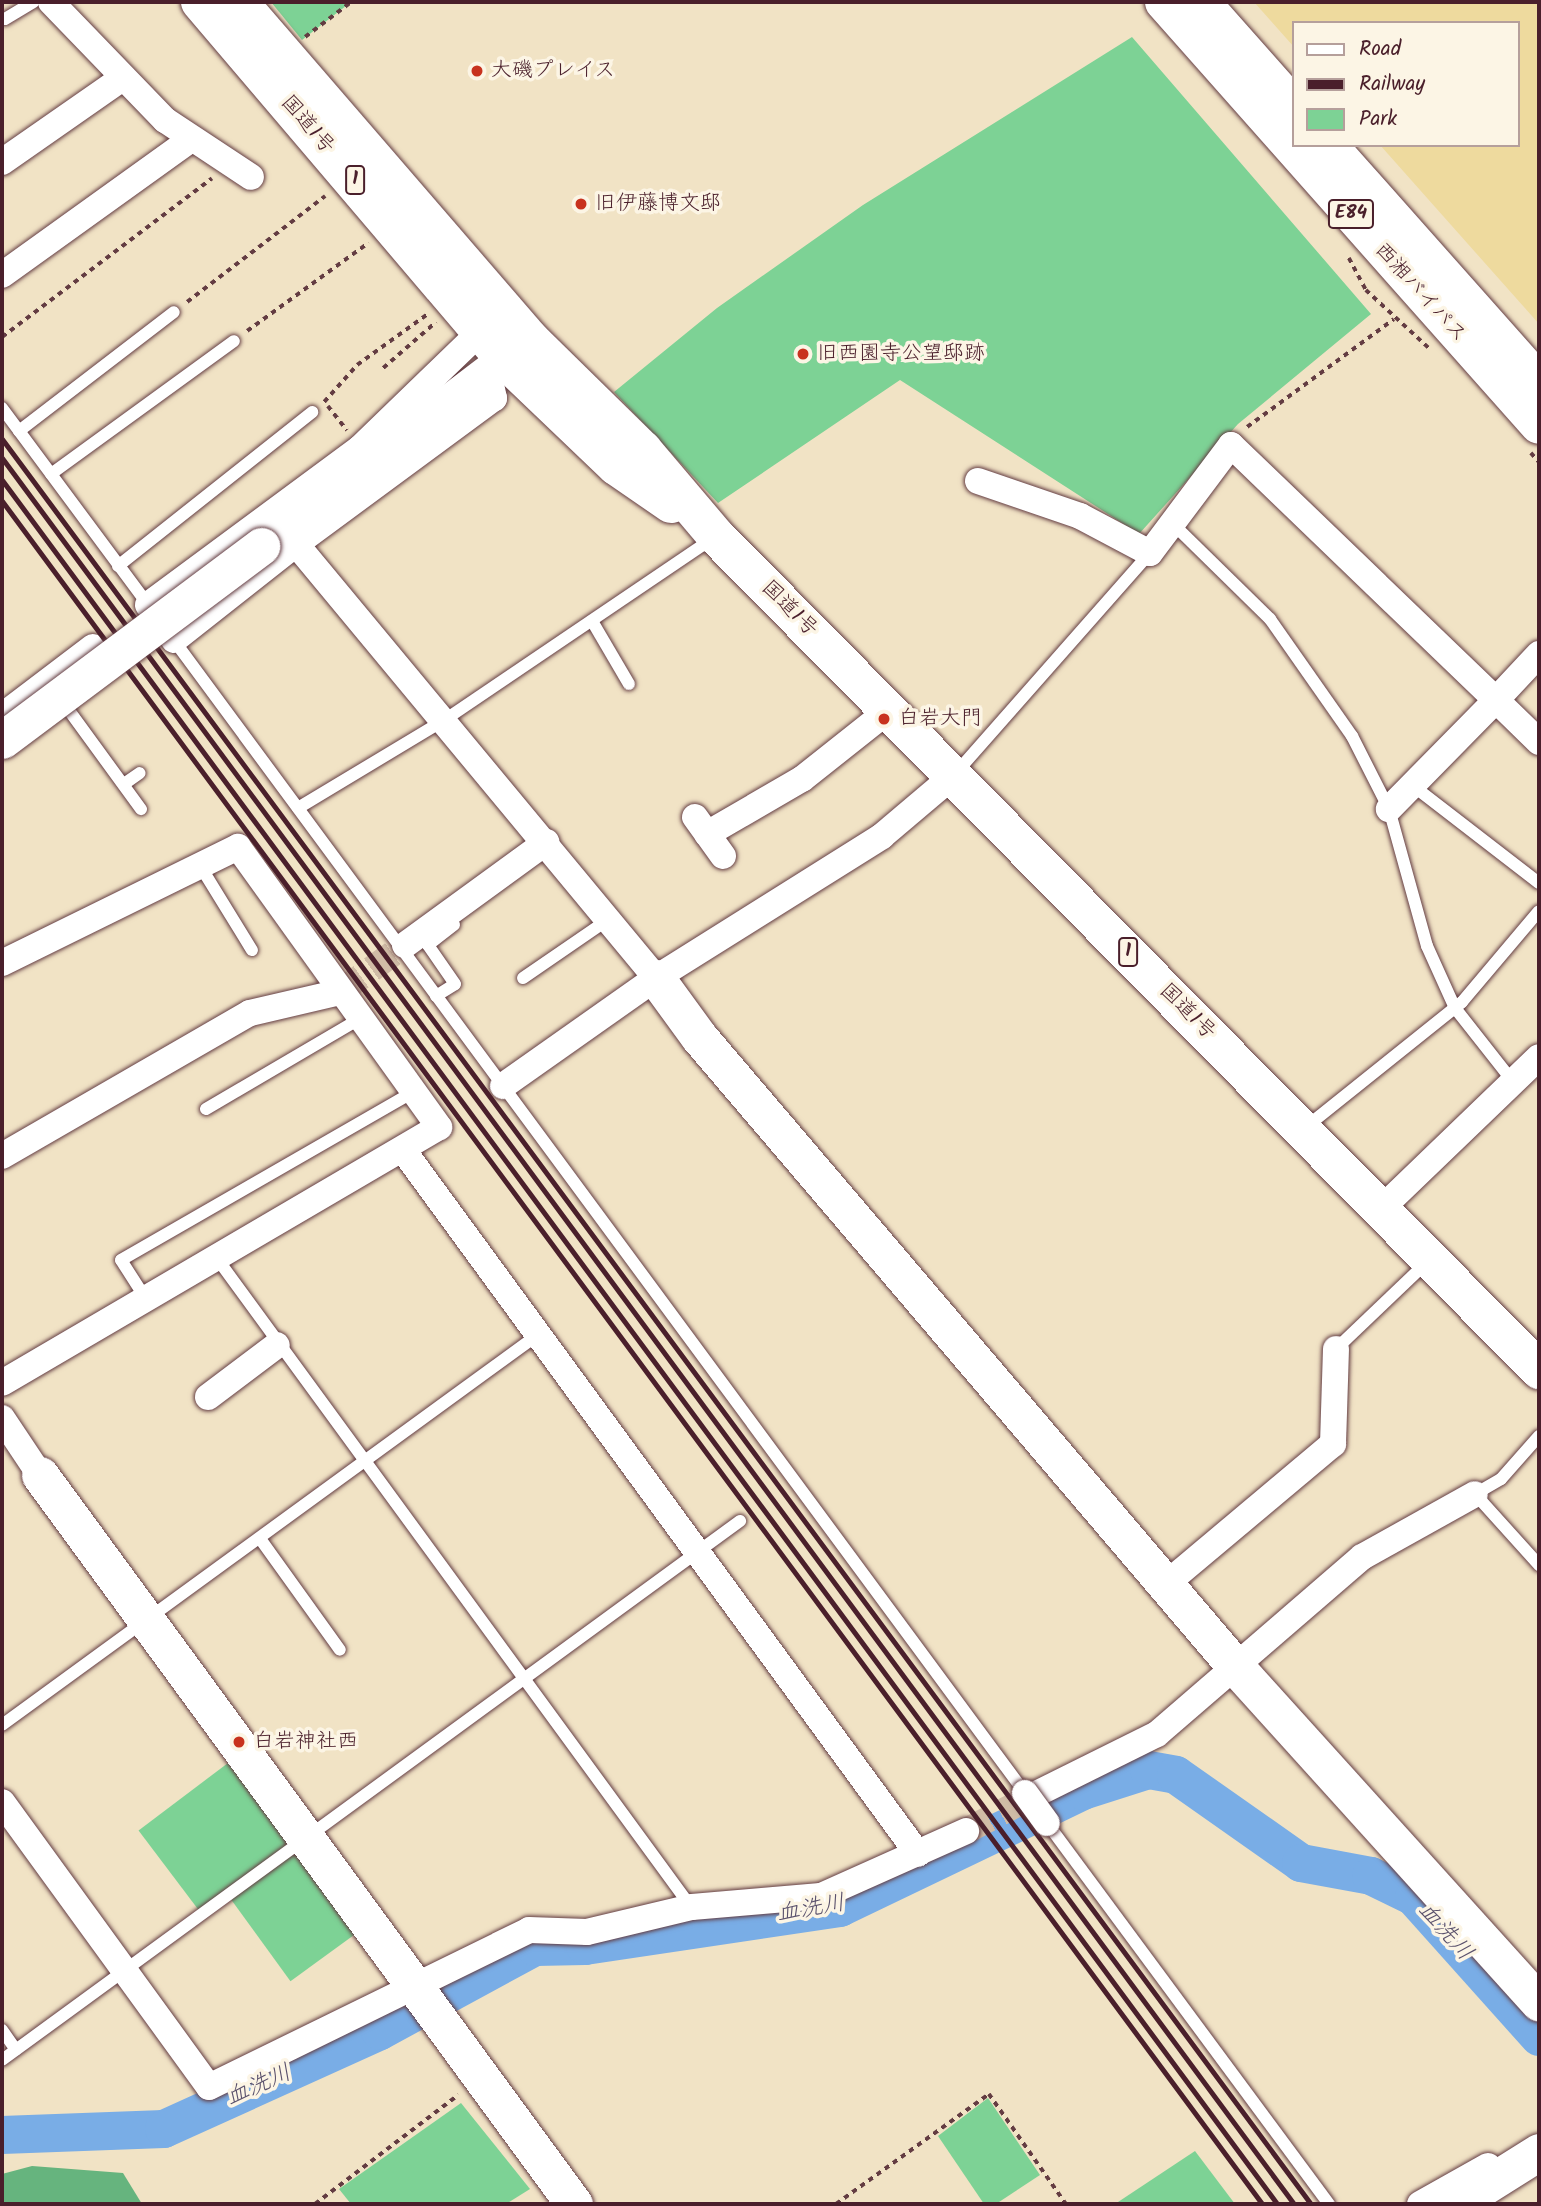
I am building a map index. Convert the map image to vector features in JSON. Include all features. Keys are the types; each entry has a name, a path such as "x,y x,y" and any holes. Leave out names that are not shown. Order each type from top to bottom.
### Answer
{"highway":[{"name":"国道1号","path":"201,2 509,359 616,466 716,536 1539,1370"},
{"name":"国道1号","path":"239,2 509,359"},
{"name":"西湘バイパス","path":"1164,2 1292,146"},
{"path":"1201,2 1292,105"},
{"name":"西湘バイパス","path":"1293,147 1539,425"},
{"name":"西湘バイパス","path":"1330,147 1539,383"}],"street":[{"path":"51,2 121,79 190,140 242,169"},
{"path":"2,162 121,79"},
{"path":"2,275 190,140"},
{"path":"148,605 360,448 482,330"},
{"path":"174,640 278,545 509,359"},
{"path":"978,481 1080,516 1150,553 1231,445 1539,741"},
{"path":"278,545 443,720 610,918 699,1037 1234,1665 1539,2003"},
{"path":"2,740 278,545"},
{"path":"2,716 93,647"},
{"path":"1389,809 1539,654"},
{"path":"2,760 65,712 37,690"},
{"path":"723,856 701,826 802,779 889,710"},
{"path":"503,1086 656,978 881,836 954,775"},
{"path":"400,942 514,872 546,842"},
{"path":"2,963 238,847 439,1127 2,1384"},
{"path":"2,1156 250,1013 340,992"},
{"path":"1381,1209 1539,1057"},
{"path":"403,1150 536,1336 918,1854"},
{"path":"208,1397 277,1345"},
{"path":"1166,1584 1333,1444 1336,1349"},
{"path":"2,1418 40,1475 304,1840 573,2204"},
{"path":"1047,1823 1028,1793 1083,1760 1129,1747 1157,1734 1362,1557 1475,1494"},
{"path":"2,1802 209,2087 421,2000 529,1930 587,1932 692,1907 821,1896 966,1831"},
{"path":"1420,2204 1539,2135"},
{"path":"1456,2204 1539,2152"},
{"path":"1490,2204 1539,2171"}],"lane":[{"path":"5,19 33,2"},
{"path":"19,431 174,312"},
{"path":"51,474 234,341"},
{"path":"2,408 1028,1793"},
{"path":"118,566 312,412"},
{"path":"1173,524 1270,619 1352,736 1389,809 1427,946 1455,1008 1514,1083"},
{"path":"298,808 443,720 716,536"},
{"path":"954,775 1150,553"},
{"path":"592,621 629,684"},
{"path":"65,712 141,808"},
{"path":"124,784 140,773"},
{"path":"1412,785 1539,883"},
{"path":"199,864 252,950"},
{"path":"436,996 455,984 428,945 514,872"},
{"path":"1303,1129 1455,1008 1539,911"},
{"path":"523,978 610,918"},
{"path":"206,1109 362,1018"},
{"path":"147,1300 121,1260 415,1091"},
{"path":"216,1257 277,1345 692,1907"},
{"path":"1336,1349 1430,1259"},
{"path":"2,1725 261,1540 536,1336"},
{"path":"1539,1436 1501,1479 1475,1494 1539,1566"},
{"path":"2,2060 127,1972 740,1521"},
{"path":"261,1540 340,1650"},
{"path":"1047,1823 1329,2204"},
{"path":"2,2031 16,2050"}],"path":[{"path":"302,40 351,2"},
{"path":"2,337 242,169"},
{"path":"174,312 351,176"},
{"path":"234,341 374,239"},
{"path":"360,448 325,401 331,387 434,308"},
{"path":"383,368 442,318"},
{"path":"1231,445 1256,416 1394,319"},
{"path":"315,2204 480,2077"},
{"path":"836,2204 989,2094 1066,2204"}],"green space":[{"path":"271,2 351,2 302,40"},
{"path":"1132,37 1371,314 1238,424 1139,534 900,380 718,503 614,392 717,308 863,205"},
{"path":"228,1763 289,1844 199,1911 139,1830"},
{"path":"295,1853 354,1935 290,1981 231,1899"},
{"path":"988,2098 1040,2175 996,2204 984,2204 938,2136"},
{"path":"461,2103 530,2189 506,2204 351,2204 339,2189"},
{"path":"1195,2151 1235,2204 1115,2204"},
{"path":"32,2166 123,2173 142,2204 2,2204 2,2174"}],"sand":[{"path":"1254,2 1539,2 1539,324 1382,147 1520,147 1520,21 1292,21 1292,45"}],"waterway":[{"name":"血洗川","path":"2,2135 164,2129 380,2031 535,1947 585,1946 840,1908 1083,1791 1149,1770 1176,1775 1301,1863 1371,1876 1414,1897 1539,2037"}],"tunnel":[{"path":"340,992 405,945"},
{"path":"966,1831 1034,1795"}],"railway":[{"path":"2,439 1311,2204"},
{"path":"2,458 1294,2204"},
{"path":"2,480 1277,2204"},
{"path":"2,501 1262,2204"}],"place":[{"name":"大磯プレイス","path":"477,71"},
{"name":"旧伊藤博文邸","path":"581,204"},
{"name":"旧西園寺公望邸跡","path":"803,354"},
{"name":"白岩大門","path":"884,719"},
{"name":"白岩神社西","path":"239,1742"}]}
